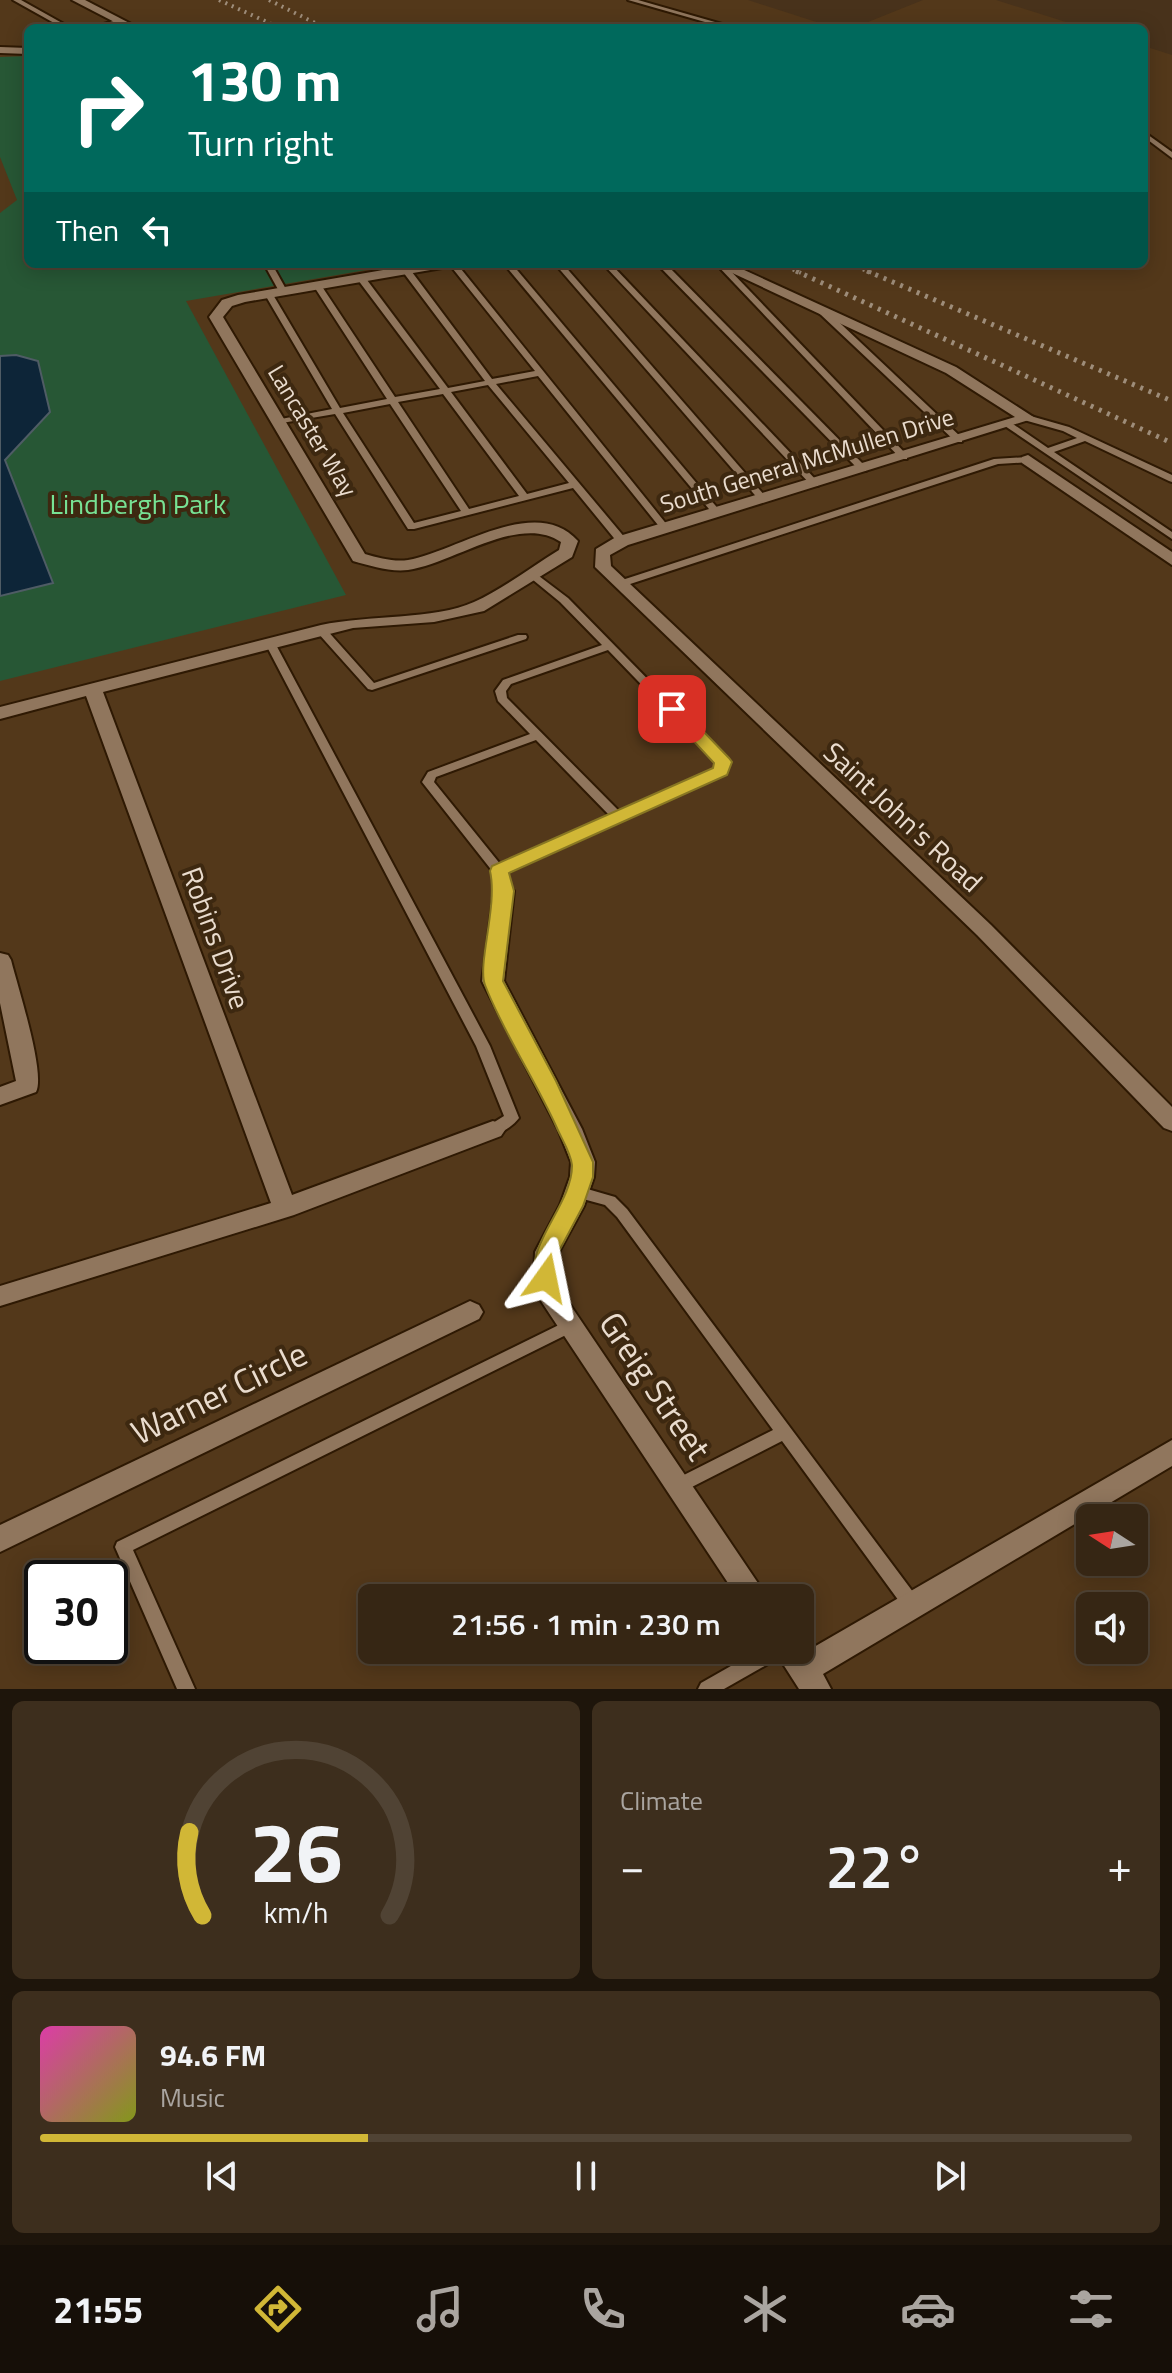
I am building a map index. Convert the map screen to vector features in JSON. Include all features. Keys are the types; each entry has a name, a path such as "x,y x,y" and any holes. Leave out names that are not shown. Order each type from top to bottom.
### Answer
{"street":[{"path":"77,0 126,24"},
{"path":"0,50 24,51"},
{"name":"Lancaster Way","path":"418,268 227,303 216,317 359,557 390,565 413,564 521,528 549,528 562,533 570,541 566,553 531,573"},
{"path":"729,268 951,370 1027,418"},
{"name":"South General McMullen Drive","path":"602,553 622,541 1027,418"},
{"path":"1028,460 1172,560"},
{"name":"Saint John's Road","path":"602,553 603,567 620,584 984,930 1172,1122"},
{"path":"0,713 321,630 353,623 434,617 478,607 531,573"},
{"name":"Robins Drive","path":"92,688 285,1208"},
{"name":"Greig Street","path":"502,881 493,981 570,1129 583,1162 577,1192 545,1264 554,1301 744,1584"},
{"path":"0,960 23,1050 28,1086 0,1096"},
{"path":"0,1296 285,1208 493,1130"},
{"name":"Warner Circle","path":"0,1539 470,1312"},
{"path":"803,1670 1172,1452"}],"lane":[{"path":"16,0 61,24"},
{"path":"631,0 718,24"},
{"path":"109,24 120,21"},
{"path":"1148,137 1172,156"},
{"path":"269,268 275,292 337,411 411,527 575,484"},
{"path":"456,268 665,528"},
{"path":"511,268 717,513"},
{"path":"562,268 763,499"},
{"path":"611,268 815,484"},
{"path":"665,268 863,469"},
{"path":"724,268 904,457"},
{"path":"406,270 490,382 622,541"},
{"path":"361,278 524,496"},
{"path":"317,285 466,512"},
{"path":"822,311 959,440"},
{"path":"279,422 540,373"},
{"path":"1027,418 1085,438 1172,479"},
{"path":"1007,424 1172,536"},
{"path":"1047,451 1085,438"},
{"path":"620,584 997,461 1028,460"},
{"path":"531,573 610,646 723,762 721,771 619,818 502,881 428,782 432,775 538,735"},
{"path":"321,630 372,687 522,637"},
{"path":"270,643 483,1046 512,1118 493,1130"},
{"path":"610,646 507,682 500,691 502,699 619,818"},
{"path":"577,1192 610,1201 622,1213 913,1606"},
{"path":"186,1689 123,1547 571,1325"},
{"path":"678,1486 784,1432"},
{"path":"707,1689 751,1664"}],"shaded area":[{"path":"0,0 748,0 823,24 24,24 24,268 1148,268 1148,47 1172,55 1172,1689 0,1689"},
{"path":"923,0 996,0 1072,24 863,24"}],"green space":[{"name":"Lindbergh Park","path":"24,56 24,268 378,268 186,301 346,595 0,681 0,213 17,200 0,157 0,57"}],"water":[{"path":"16,355 38,361 50,412 5,460 53,583 0,596 0,356"}],"railway":[{"path":"219,0 271,24"},
{"path":"269,0 317,24"},
{"path":"789,268 801,273"},
{"path":"860,268 872,273"},
{"path":"796,271 1172,443"},
{"path":"867,271 1172,401"}],"route":[{"path":"546,1278 547,1252 572,1206 582,1177 583,1162 570,1129 534,1057 497,994 493,981 504,891 499,871 721,771 723,762 672,709"}]}
